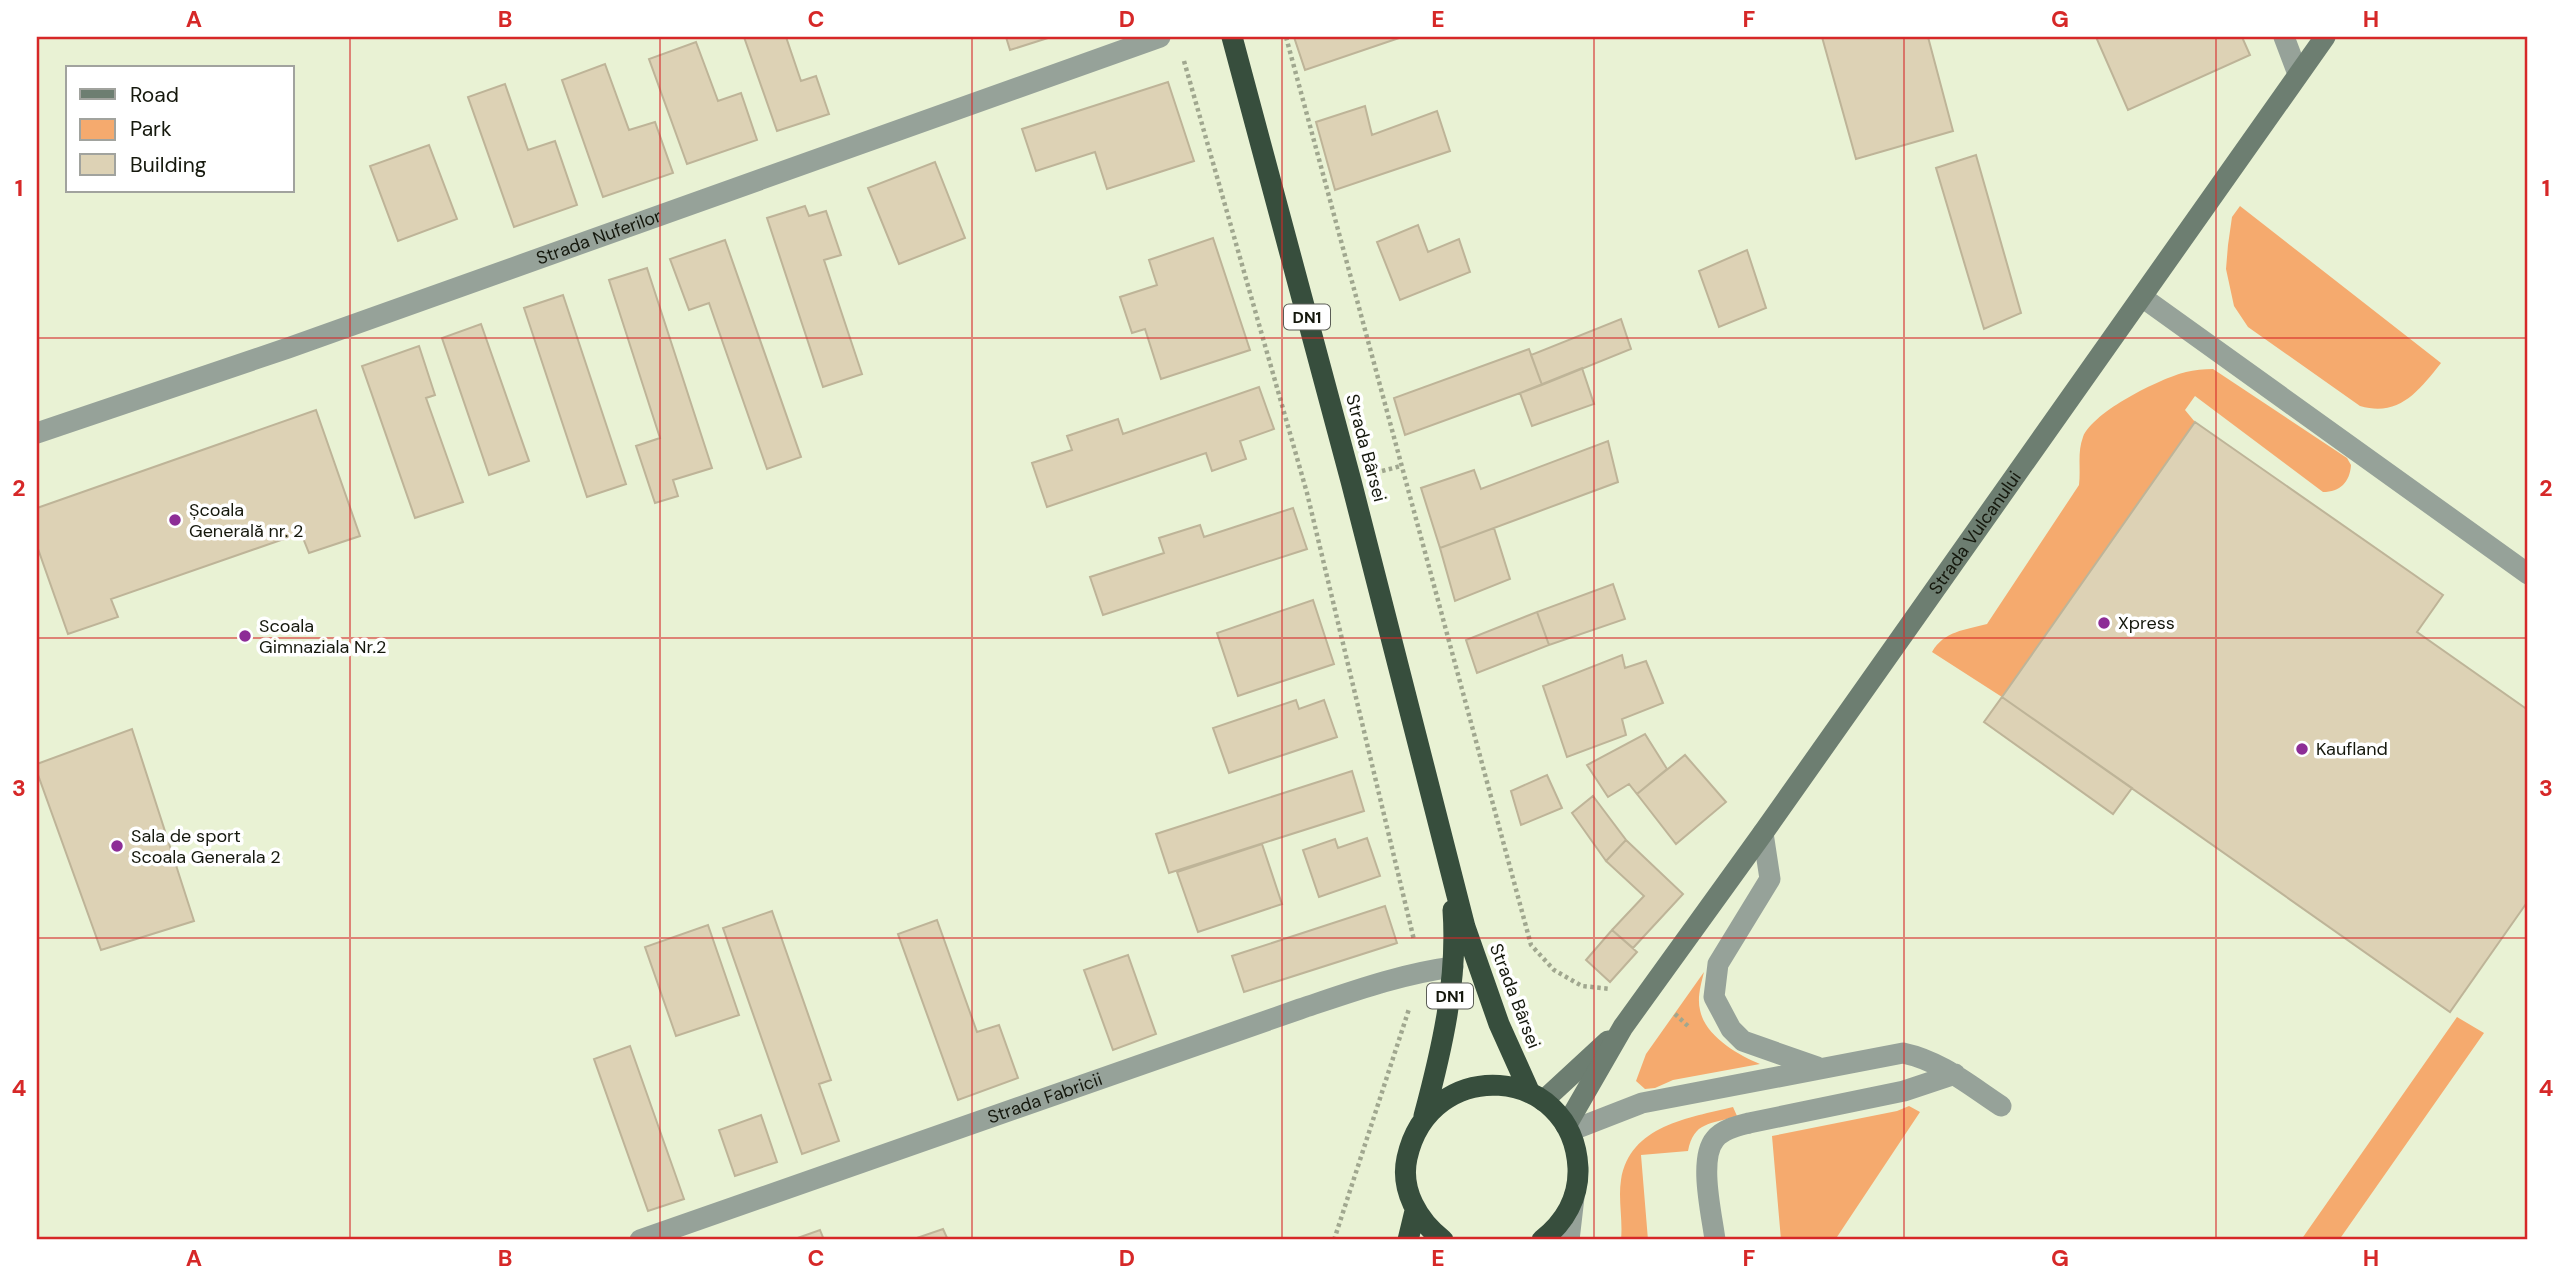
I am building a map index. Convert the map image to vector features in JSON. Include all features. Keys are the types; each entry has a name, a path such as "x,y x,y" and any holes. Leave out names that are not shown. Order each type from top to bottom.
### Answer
{"highway":[{"name":"Strada Bârsei","path":"1232,37 1347,467 1450,873 1485,988 1499,1024 1536,1097"},
{"name":"Strada Bârsei","path":"1424,1117 1441,1050 1453,967 1454,918 1450,873"},
{"name":"DN1","path":"1443,1240 1431,1231 1415,1211 1407,1188 1406,1163 1411,1139 1424,1117 1445,1097 1473,1086 1502,1084 1536,1097 1552,1109 1568,1129"},
{"path":"1542,1240 1566,1216 1574,1197 1578,1178 1577,1158 1568,1129"},
{"name":"DN1","path":"1408,1240 1415,1211"}],"main road":[{"name":"Strada Vulcanului","path":"1568,1129 1623,1027 2325,37"},
{"name":"Strada Vulcanului","path":"1536,1097 1623,1027"}],"street":[{"name":"Strada Nuferilor","path":"37,433 288,348 1160,37"},
{"path":"2284,37 2298,74"},
{"path":"2142,297 2528,574"},
{"path":"1763,833 1770,879 1718,964 1714,997 1731,1029 1743,1041 1819,1068"},
{"name":"Strada Fabricii","path":"640,1240 1300,1009 1421,971 1453,967"},
{"path":"1568,1129 1642,1103 1903,1053 1924,1058 1955,1074 2001,1106"},
{"path":"1714,1240 1706,1163 1716,1137 1729,1129 1749,1123 1905,1091 1955,1074"},
{"path":"1569,1240 1574,1197"}],"path":[{"path":"1286,37 1531,945 1554,970 1582,986 1648,993 1693,1031"},
{"path":"1181,50 1307,493 1421,971 1334,1240"}],"green space":[{"path":"2240,206 2441,363 2416,392 2397,405 2386,408 2360,406 2248,327 2234,306 2226,269 2232,217"},
{"path":"2213,369 2347,458 2351,465 2349,476 2343,485 2323,492 2195,396 2185,410 2195,422 2002,697 1932,652 1949,635 1987,624 2079,485 2081,443 2089,427 2128,397 2160,381 2186,372"},
{"path":"1704,972 1699,1005 1708,1028 1733,1050 1760,1064 1673,1080 1655,1088 1645,1089 1636,1081 1646,1054"},
{"path":"2457,1017 2484,1033 2339,1240 2301,1240"},
{"path":"1909,1106 1920,1112 1835,1240 1781,1240 1772,1136 1897,1111"},
{"path":"1733,1107 1737,1116 1699,1129 1694,1134 1688,1151 1641,1155 1648,1240 1621,1240 1621,1180 1636,1147 1664,1127"}],"building":[{"path":"744,37 786,37 801,81 816,76 829,114 777,131"},
{"path":"1006,37 1051,37 1010,50"},
{"path":"1294,37 1402,37 1305,70"},
{"path":"1822,37 1928,37 1953,131 1856,159"},
{"path":"2096,37 2242,37 2250,55 2128,110"},
{"path":"696,42 718,101 741,93 757,140 687,164 649,59"},
{"path":"605,64 629,130 655,122 673,173 603,197 562,80"},
{"path":"1168,82 1194,161 1107,189 1095,152 1036,171 1022,129"},
{"path":"505,84 528,150 555,141 577,205 514,227 468,97"},
{"path":"1365,106 1372,135 1437,111 1450,151 1335,190 1316,122"},
{"path":"429,145 457,219 398,241 370,166"},
{"path":"1976,155 2021,313 1984,329 1936,168"},
{"path":"935,162 965,238 899,264 868,188"},
{"path":"805,206 809,216 826,211 841,255 824,260 862,374 823,387 767,218"},
{"path":"1418,225 1428,252 1459,239 1470,272 1400,300 1377,242"},
{"path":"1213,238 1250,350 1161,379 1145,329 1132,333 1120,297 1157,285 1149,260"},
{"path":"725,240 801,457 767,469 709,303 689,310 670,259"},
{"path":"1747,250 1766,308 1719,327 1699,271"},
{"path":"647,268 712,468 673,480 678,496 655,503 636,446 660,438 609,280"},
{"path":"563,295 626,484 587,497 524,308"},
{"path":"1621,319 1631,349 1542,385 1531,355"},
{"path":"481,324 529,461 489,475 442,338"},
{"path":"419,346 435,395 426,398 463,502 415,518 362,366"},
{"path":"1529,349 1542,385 1405,435 1394,398"},
{"path":"1582,368 1594,404 1532,426 1520,393"},
{"path":"1259,387 1274,429 1240,441 1246,459 1212,471 1206,453 1047,507 1032,463 1072,450 1067,436 1118,419 1123,434"},
{"path":"316,410 360,536 309,553 301,533 111,599 118,617 68,634 37,546 37,508"},
{"name":"Kaufland","path":"2195,422 2443,595 2417,632 2528,710 2528,901 2450,1012 2002,697"},
{"path":"1608,441 1618,482 1440,548 1421,488 1474,470 1481,489"},
{"path":"1293,508 1307,549 1103,615 1090,577 1164,553 1159,538 1200,525 1204,537"},
{"path":"1494,528 1510,579 1455,601 1440,548"},
{"path":"1613,584 1625,619 1549,645 1537,612"},
{"path":"1313,600 1334,664 1238,696 1217,633"},
{"path":"1537,612 1549,645 1477,673 1466,640"},
{"path":"1622,655 1625,668 1646,661 1663,703 1622,719 1626,735 1567,757 1543,686"},
{"path":"2002,697 2132,788 2113,814 1984,722"},
{"path":"1296,700 1299,709 1324,700 1337,737 1229,773 1213,728"},
{"name":"Sala de sport Scoala Generala 2","path":"132,729 194,921 101,950 37,772 37,764"},
{"path":"1645,734 1667,769 1637,794 1629,784 1608,797 1587,765"},
{"path":"1685,755 1726,802 1676,844 1637,794"},
{"path":"1352,771 1364,811 1169,873 1156,834"},
{"path":"1547,775 1562,808 1521,825 1511,791"},
{"path":"1593,796 1626,840 1606,861 1572,813"},
{"path":"1367,838 1380,876 1319,897 1303,850 1335,839 1338,848"},
{"path":"1626,840 1683,894 1633,948 1612,930 1644,896 1606,861"},
{"path":"1262,844 1282,904 1198,932 1177,872"},
{"path":"1385,906 1397,943 1244,992 1232,956"},
{"path":"772,911 831,1080 819,1084 839,1141 802,1154 723,928"},
{"path":"937,920 977,1032 999,1025 1018,1078 958,1100 898,934"},
{"path":"708,925 739,1015 676,1036 645,947"},
{"path":"1612,930 1637,952 1610,982 1586,960"},
{"path":"1128,955 1156,1034 1113,1050 1084,970"},
{"path":"630,1046 684,1199 648,1211 594,1059"},
{"path":"761,1115 777,1162 735,1176 719,1130"},
{"path":"943,1229 948,1240 911,1240"},
{"path":"820,1230 824,1240 792,1240"}],"place":[{"name":"Școala Generală nr. 2","path":"175,520"},
{"name":"Xpress","path":"2104,623"},
{"name":"Scoala Gimnaziala Nr.2","path":"245,636"},
{"name":"Kaufland","path":"2302,749"},
{"name":"Sala de sport Scoala Generala 2","path":"117,846"}]}
